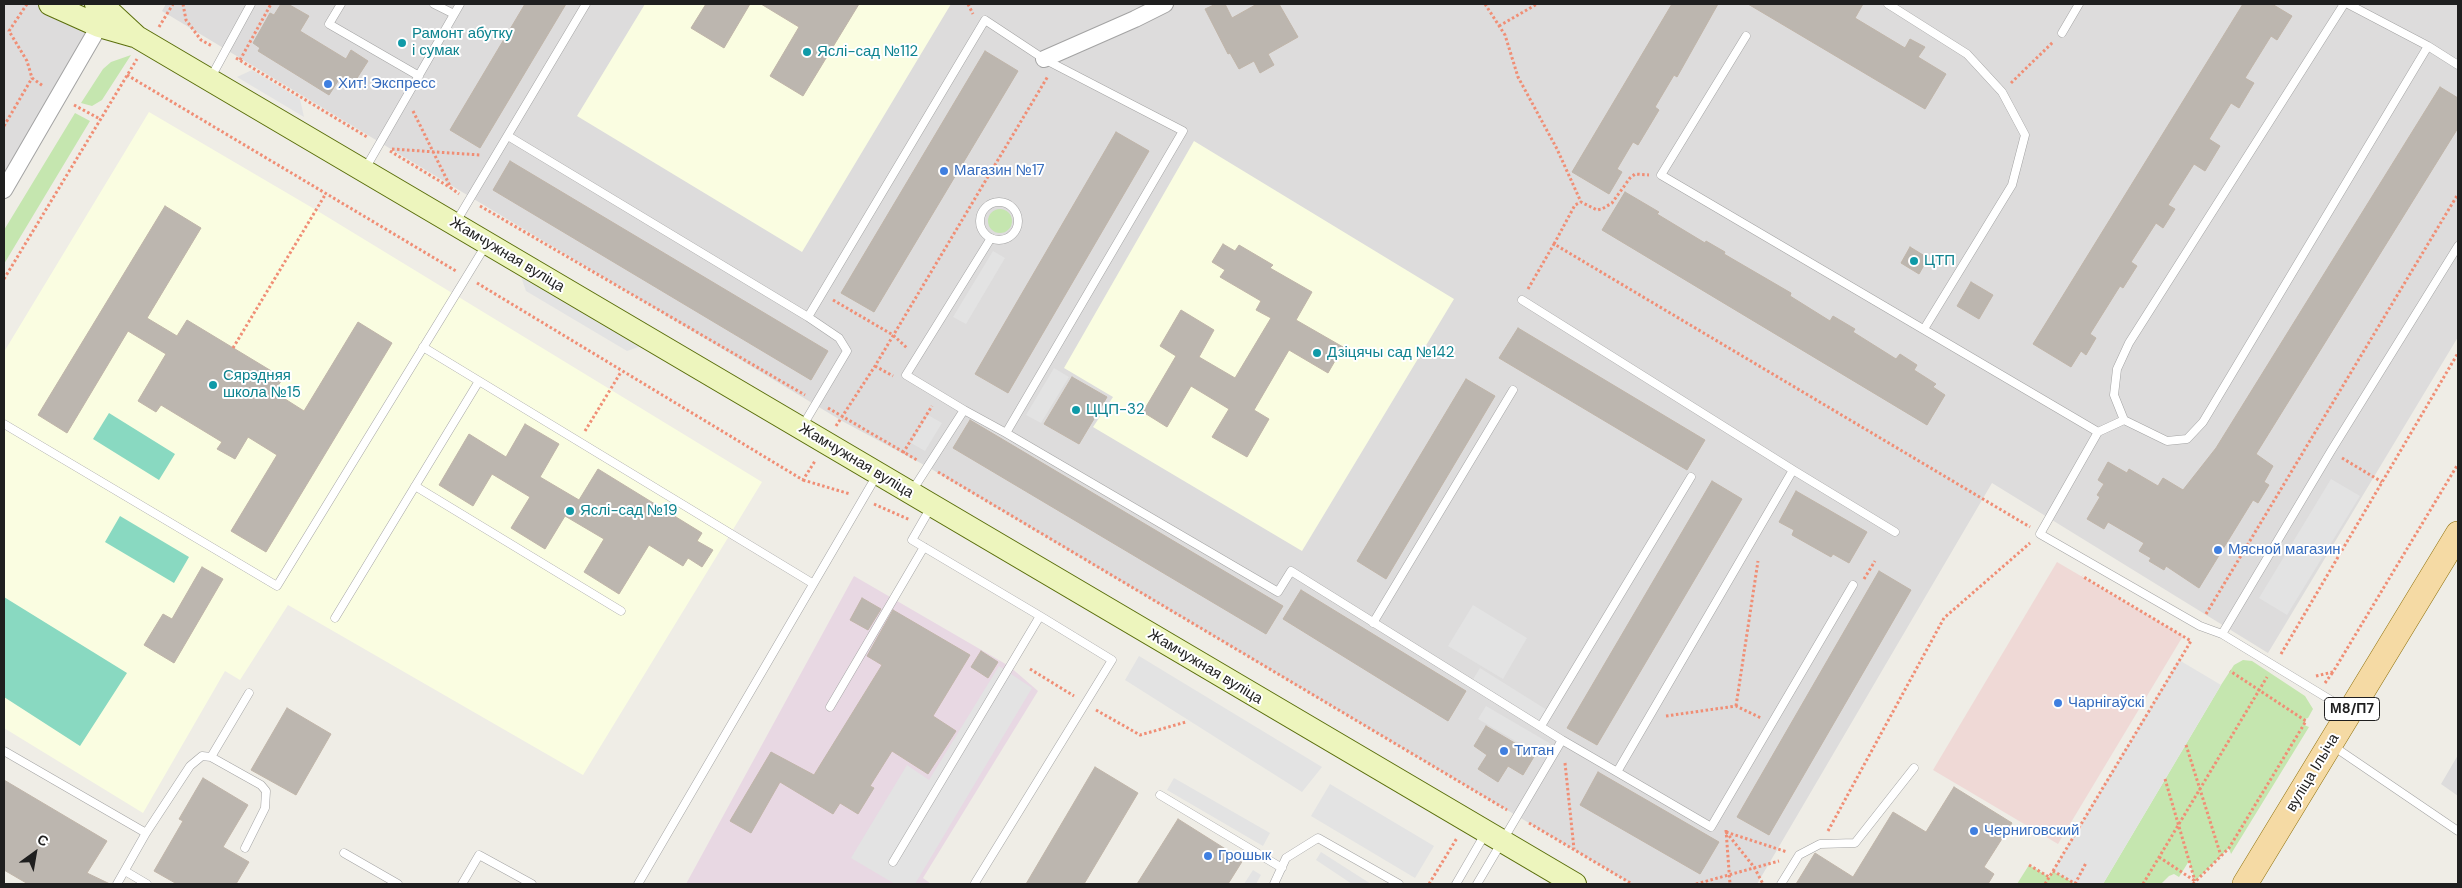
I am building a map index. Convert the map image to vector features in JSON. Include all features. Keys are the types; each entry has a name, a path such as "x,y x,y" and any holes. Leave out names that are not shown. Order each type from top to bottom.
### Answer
{"main road":[{"name":"Жамчужная вуліца","path":"50,4 104,11 138,37 365,169 910,493 1575,884"},
{"name":"вуліца Ільіча","path":"2246,884 2458,534"}],"street":[{"path":"1044,59 1135,20 1165,4"},
{"path":"4,190 59,96 104,11"}],"lane":[{"path":"210,79 251,4"},
{"path":"341,4 329,24 419,76"},
{"path":"434,4 454,14"},
{"path":"365,169 460,4"},
{"path":"455,223 586,4"},
{"path":"1888,4 1967,54 2002,92 2025,135 2012,185 1924,329"},
{"path":"2062,33 2079,4"},
{"path":"2344,4 2128,343 2118,369 2114,395 2124,420 2167,440 2187,439 2203,422 2428,46"},
{"path":"2348,4 2428,46 2458,66"},
{"path":"808,317 985,20 1044,59 1183,131 1006,433"},
{"path":"1746,36 1661,175 2098,432"},
{"path":"508,136 808,317 838,338 846,351 802,428"},
{"path":"1003,202 1015,210 1018,221 1017,228 1010,237 1000,240 991,238 983,231 980,221 981,214 990,204 1003,202"},
{"path":"991,238 906,375 1278,592 1291,571 1562,740 1712,827 1853,585"},
{"path":"4,424 277,586 487,243"},
{"path":"2222,634 2331,451 2458,246"},
{"path":"1522,300 1895,532"},
{"path":"423,347 812,582"},
{"path":"336,618 479,381"},
{"path":"1373,623 1512,390"},
{"path":"910,493 964,410"},
{"path":"2124,420 2098,432 2040,534 2200,626 2222,634 2350,712"},
{"path":"1617,772 1793,470"},
{"path":"638,884 812,582 878,473"},
{"path":"1541,726 1691,477"},
{"path":"415,486 621,611"},
{"path":"932,506 912,540 1112,660 1087,704 975,883"},
{"path":"830,707 892,598 924,547"},
{"path":"893,862 1040,616"},
{"path":"211,757 249,693"},
{"path":"1456,884 1494,837 1518,816 1562,740"},
{"path":"2331,744 2458,831"},
{"path":"4,752 146,833"},
{"path":"117,884 146,833 190,766 202,756 211,757 261,785 266,791 265,808 245,848"},
{"path":"1781,884 1799,855 1820,844 1855,843 1914,768"},
{"path":"1160,795 1282,868"},
{"path":"1477,884 1494,837"},
{"path":"1274,884 1286,858 1318,838 1399,884"},
{"path":"344,853 398,884"},
{"path":"462,884 479,855 532,884"},
{"path":"125,871 148,884"}],"path":[{"path":"9,31 27,4"},
{"path":"161,23 173,4"},
{"path":"183,4 186,20 201,40 240,60 380,145"},
{"path":"240,60 271,4"},
{"path":"1485,4 1505,35 1518,77 1553,141 1581,202 1597,210 1602,209 1612,203 1635,174 1661,175"},
{"path":"1499,26 1537,4"},
{"path":"4,28 9,31 27,61 32,78 100,119"},
{"path":"2002,92 2062,33"},
{"path":"4,279 127,75 325,195 466,277"},
{"path":"4,126 32,78"},
{"path":"451,188 386,149 485,156 481,162"},
{"path":"456,192 465,187"},
{"path":"2045,884 2458,194"},
{"path":"233,348 325,195"},
{"path":"1522,300 1575,204 1581,202"},
{"path":"1554,244 2040,534 1944,618 1820,844"},
{"path":"821,293 893,334 918,358"},
{"path":"2278,658 2458,353"},
{"path":"875,366 900,381"},
{"path":"579,442 621,372"},
{"path":"904,452 934,402"},
{"path":"2331,451 2382,482"},
{"path":"2312,676 2332,672 2458,464"},
{"path":"2028,544 2035,549"},
{"path":"1736,706 1758,559"},
{"path":"2074,572 2190,641"},
{"path":"1030,669 1140,735 1186,722"},
{"path":"2194,883 2229,848 2306,721 2230,671"},
{"path":"2144,884 2269,672"},
{"path":"1648,718 1736,706 1773,724"},
{"path":"1562,740 1574,850"},
{"path":"2186,745 2221,856"},
{"path":"2165,779 2194,883"},
{"path":"1481,795 1632,884"},
{"path":"1712,827 1799,855"},
{"path":"1726,832 1754,867 1763,884"},
{"path":"1429,884 1459,836"},
{"path":"1696,884 1799,855"},
{"path":"2159,857 2194,883"},
{"path":"2053,871 2075,884 2086,863"},
{"path":"2028,865 2049,878"}],"shaded area":[{"path":"4,4 106,4 4,174"},
{"path":"166,4 2458,4 2458,337 2268,653 1992,483 1757,884 1632,884 928,467 842,421 162,11"},
{"path":"645,4 951,4 802,252 577,116"},
{"path":"252,70 300,99 304,117 237,77"},
{"path":"149,112 316,210 762,482 583,775 288,605 240,680 225,671 143,813 4,728 4,352"},
{"path":"1194,141 1454,299 1302,551 1093,427 1113,397 1064,368"},
{"path":"993,251 1005,258 966,324 953,317"},
{"path":"519,271 644,345 627,351 526,291"},
{"path":"1054,368 1069,377 1041,423 1026,415"},
{"path":"928,415 942,423 925,451 911,443"},
{"path":"2331,479 2360,496 2287,615 2259,598"},
{"name":"Чарнігаўскі","path":"2057,562 2183,636 2058,844 1933,770"},
{"path":"854,576 1009,666 1038,691 923,878 931,884 686,884"},
{"path":"1473,605 1527,638 1503,679 1448,646"},
{"path":"1139,656 1322,767 1302,792 1125,680"},
{"path":"2179,660 2221,685 2103,884 2076,884 2053,871"},
{"path":"999,666 1032,688 915,884 895,884 851,858 907,765 929,780"},
{"path":"1480,668 1547,710 1539,723 1472,681"},
{"path":"1486,706 1551,744 1543,757 1478,719"},
{"path":"2458,755 2458,796 2441,784"},
{"path":"1174,778 1270,833 1263,846 1167,790"},
{"path":"1330,784 1434,846 1415,878 1311,816"},
{"path":"1321,852 1371,884 1352,884 1316,860"},
{"path":"1253,870 1261,875 1256,884 1244,884"}],"green space":[{"path":"131,55 102,100 92,106 81,103 103,69 111,62"},
{"path":"75,113 90,121 4,264 4,230"},
{"path":"995,209 1005,209 1012,216 1012,226 1005,233 995,233 988,226 988,216"},
{"path":"109,413 175,454 159,480 93,439"},
{"path":"120,516 189,557 174,583 105,542"},
{"path":"4,597 127,673 80,746 4,697"},
{"path":"2243,660 2252,661 2305,696 2313,709 2308,718 2305,719 2304,725 2309,727 2231,854 2229,848 2195,881 2189,861 2179,877 2174,874 2161,884 2103,884 2221,685 2234,665"},
{"path":"2029,865 2049,877 2053,871 2076,884 2017,884"}],"building":[{"path":"281,4 288,4 309,16 300,31 346,59 351,50 368,61 352,86 340,78 329,95 258,51 260,48 253,43 270,13 274,15"},
{"path":"525,4 566,4 480,148 450,130"},
{"path":"706,4 750,4 724,48 691,28"},
{"name":"Яслі-сад №112","path":"761,4 859,4 803,96 770,76 799,27"},
{"path":"1216,4 1225,4 1232,18 1257,4 1279,4 1298,37 1268,54 1274,65 1260,73 1254,61 1239,69 1230,53 1228,54 1205,9"},
{"path":"1672,4 1718,4 1677,77 1674,75 1655,107 1659,110 1638,145 1633,142 1617,169 1622,172 1609,194 1572,172"},
{"path":"1748,4 1863,4 1855,18 1905,48 1910,39 1925,47 1918,57 1946,74 1925,109"},
{"path":"2243,4 2272,4 2292,16 2277,40 2271,36 2245,78 2254,83 2239,108 2231,103 2209,139 2220,146 2205,171 2194,164 2168,205 2175,209 2163,228 2156,223 2131,262 2137,266 2123,288 2120,286 2090,334 2096,338 2086,355 2081,351 2071,367 2033,344"},
{"path":"985,51 1018,71 874,312 841,293"},
{"path":"2440,87 2458,98 2458,128 2256,454 2273,466 2264,482 2269,485 2258,503 2253,500 2199,588 2166,566 2164,570 2149,561 2151,558 2139,551 2144,543 2108,522 2104,529 2087,519 2100,497 2097,495 2104,484 2098,480 2108,462 2127,473 2129,469 2158,486 2163,478 2183,490 2216,448"},
{"path":"1116,132 1149,151 1008,393 975,374"},
{"path":"510,161 828,351 811,380 493,190"},
{"path":"1625,192 1659,212 1657,214 1705,243 1706,241 1725,252 1724,254 1791,293 1790,296 1830,321 1833,316 1855,329 1853,332 1896,359 1900,354 1917,365 1914,370 1936,384 1933,387 1945,395 1927,425 1602,230"},
{"name":"Сярэдняя школа №15","path":"165,206 201,228 147,318 177,336 187,320 283,378 274,392 304,411 358,322 392,343 266,552 231,531 277,455 248,437 235,459 217,449 222,442 161,405 156,412 138,401 166,354 128,331 67,433 38,415"},
{"name":"Дзіцячы сад №142","path":"1223,244 1235,251 1239,245 1273,265 1270,268 1312,292 1296,320 1343,347 1328,373 1289,350 1254,410 1269,419 1247,457 1212,437 1229,409 1191,386 1167,427 1143,412 1176,356 1160,346 1181,310 1214,330 1199,357 1235,378 1271,318 1256,310 1261,301 1220,277 1225,270 1212,262"},
{"name":"ЦТП","path":"1910,247 1928,258 1919,274 1901,263"},
{"path":"1971,282 1993,295 1979,319 1957,306"},
{"path":"1518,328 1705,440 1687,470 1499,358"},
{"name":"ЦЦП-32","path":"1072,377 1107,397 1079,444 1044,424"},
{"path":"1466,379 1495,396 1386,579 1357,561"},
{"path":"970,420 1283,606 1266,634 953,448"},
{"name":"Яслі-сад №19","path":"525,424 559,444 540,477 579,500 598,469 702,533 697,541 713,550 702,567 688,558 683,566 649,545 619,594 584,572 604,539 565,516 545,549 511,528 530,497 492,474 473,506 439,485 469,434 506,457"},
{"path":"1712,481 1742,499 1597,745 1567,728"},
{"path":"1796,491 1867,532 1849,563 1833,554 1831,557 1792,535 1794,530 1779,522"},
{"path":"202,567 223,579 174,663 144,645 163,614 172,619"},
{"path":"1879,571 1911,590 1769,835 1737,817"},
{"path":"1301,590 1466,691 1448,721 1283,619"},
{"path":"862,598 881,609 868,630 850,620"},
{"path":"893,610 970,655 933,716 956,731 928,774 892,751 870,786 874,788 858,814 840,803 833,814 780,782 751,833 730,821 771,752 814,775 882,665 867,656"},
{"path":"981,651 998,662 988,678 971,667"},
{"path":"287,708 331,734 296,795 251,770"},
{"name":"Титан","path":"1486,726 1535,755 1523,775 1508,766 1498,782 1478,769 1487,755 1474,746"},
{"path":"1095,767 1138,793 1084,884 1026,884"},
{"path":"1598,772 1719,842 1700,874 1580,805"},
{"path":"203,778 248,805 223,847 249,862 236,884 177,884 154,871 183,821 179,819"},
{"path":"4,780 107,841 87,873 110,884 28,884 4,870"},
{"name":"Черниговский","path":"1954,787 2012,823 1984,867 1994,874 1988,884 1796,884 1815,853 1853,877 1893,812 1926,832"},
{"path":"1178,819 1243,860 1228,884 1137,884"}],"place":[{"name":"Рамонт абутку і сумак","path":"402,43"},
{"name":"Яслі-сад №112","path":"807,52"},
{"name":"Хит! Экспресс","path":"328,84"},
{"name":"Магазин №17","path":"944,171"},
{"name":"ЦТП","path":"1914,261"},
{"name":"Дзіцячы сад №142","path":"1317,353"},
{"name":"Сярэдняя школа №15","path":"213,385"},
{"name":"ЦЦП-32","path":"1076,410"},
{"name":"Яслі-сад №19","path":"570,511"},
{"name":"Мясной магазин","path":"2218,550"},
{"name":"Чарнігаўскі","path":"2058,703"},
{"name":"Титан","path":"1504,751"},
{"name":"Черниговский","path":"1974,831"},
{"name":"Грошык","path":"1208,856"}]}
